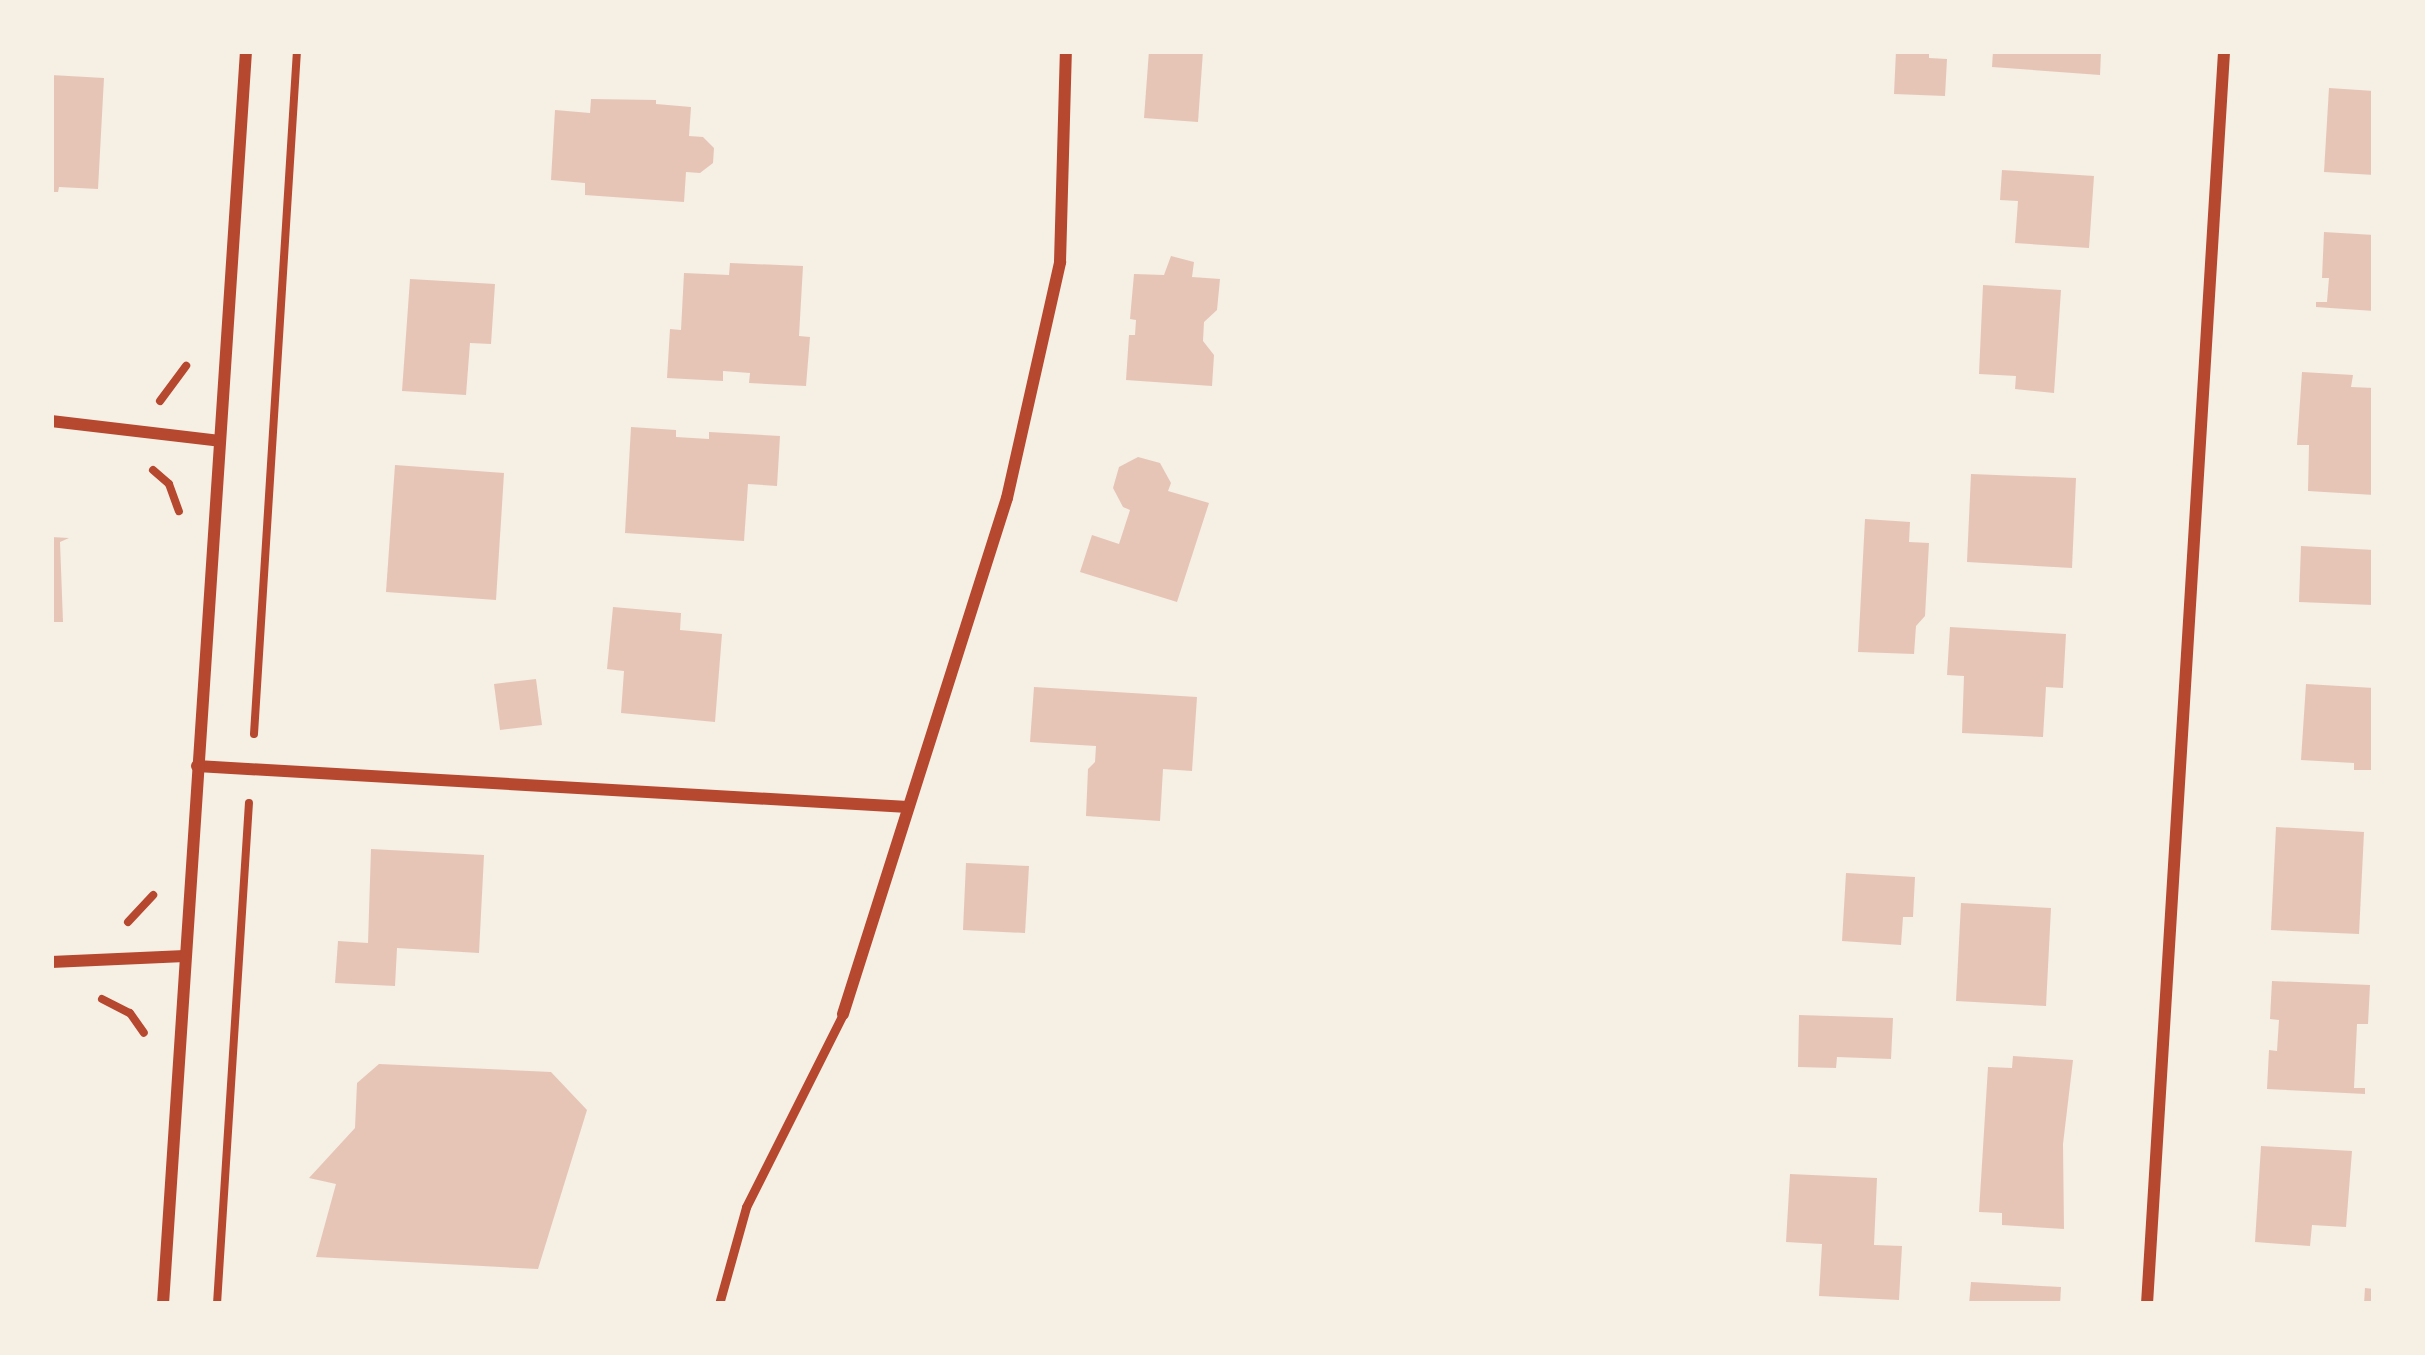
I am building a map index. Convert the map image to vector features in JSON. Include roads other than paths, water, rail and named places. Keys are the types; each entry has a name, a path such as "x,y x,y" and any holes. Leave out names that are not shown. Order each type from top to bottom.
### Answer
{"street":[{"path":"163,1304 246,51"},
{"path":"843,1014 1006,498 1060,262 1066,51"},
{"path":"2147,1304 2224,51"},
{"path":"51,421 220,441"},
{"path":"196,766 908,807"},
{"path":"51,962 185,956"}],"lane":[{"path":"718,1304 746,1207 843,1014"}]}
